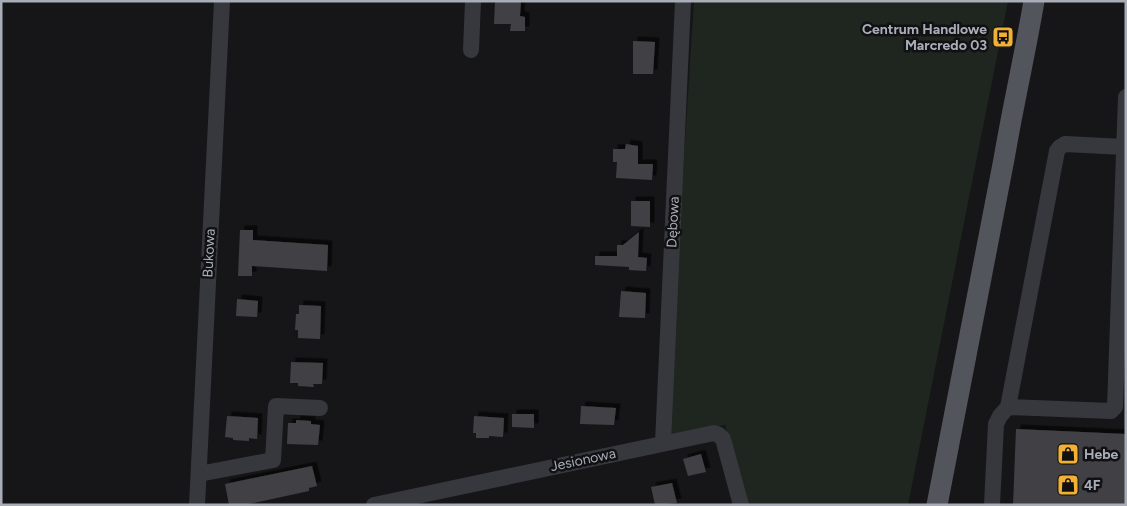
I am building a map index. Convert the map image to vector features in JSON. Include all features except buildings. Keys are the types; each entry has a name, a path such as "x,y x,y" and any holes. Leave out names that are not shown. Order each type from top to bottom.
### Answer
{"main road":[{"path":"937,505 1034,1"}],"street":[{"name":"Bukowa","path":"197,505 222,1"},
{"path":"471,50 473,1"},
{"name":"Dębowa","path":"663,443 683,1"},
{"path":"1008,407 1111,411 1115,407 1126,97"},
{"path":"992,505 996,424 1008,407 1057,152 1060,146 1065,144 1124,147"},
{"path":"199,474 273,460 276,406 320,408"},
{"name":"Jesionowa","path":"374,505 714,433 723,440 741,505"}],"shaded area":[{"path":"694,1 1008,1 908,505 748,505 725,425 666,437"}],"place":[{"name":"Centrum Handlowe Marcredo 03","path":"1003,37"},
{"name":"Hebe","path":"1068,454"},
{"name":"4F","path":"1068,485"}]}
